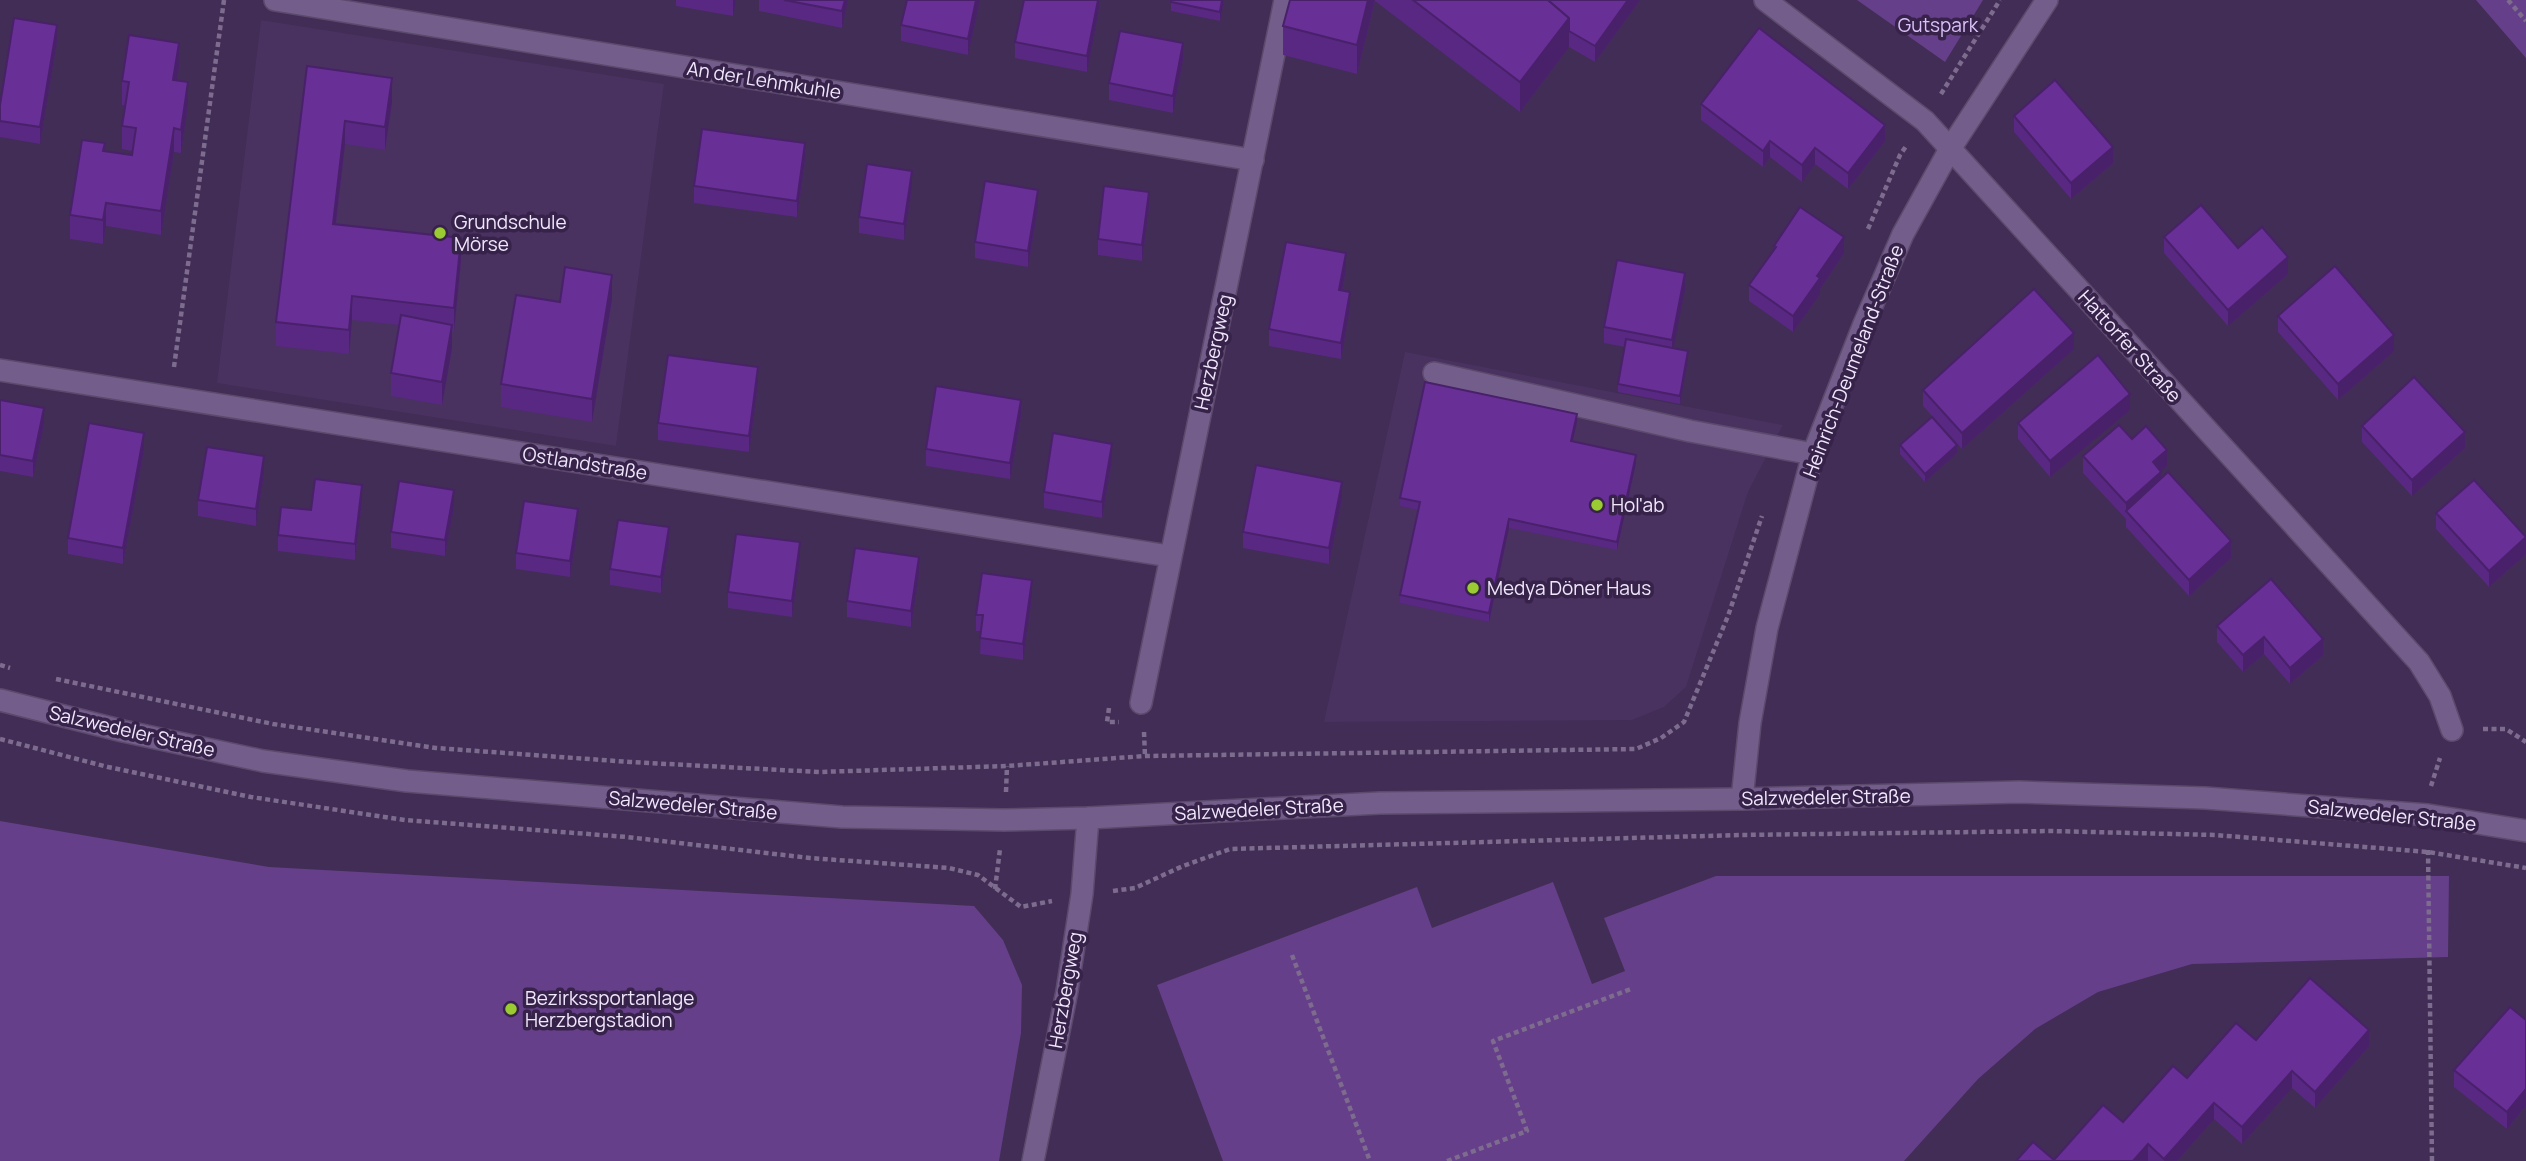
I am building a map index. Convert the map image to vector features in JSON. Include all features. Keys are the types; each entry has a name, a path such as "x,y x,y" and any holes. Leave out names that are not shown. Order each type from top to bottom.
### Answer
{"street":[{"name":"An der Lehmkuhle","path":"275,0 1253,160"},
{"name":"Herzbergweg","path":"1141,703 1285,0"},
{"name":"Hattorfer Straße","path":"1765,0 1925,121 2419,662 2440,696 2452,730"},
{"name":"Heinrich-Deumeland-Straße","path":"1742,799 1750,723 1767,628 1813,454 1903,234 1950,149 2047,0"},
{"name":"Ostlandstraße","path":"0,370 1169,556"},
{"path":"1434,373 1690,431 1813,454"},
{"name":"Salzwedeler Straße","path":"0,700 123,732 263,761 407,781 842,817 1004,820 1380,803 1742,799 2019,792 2206,798 2428,815 2526,831"},
{"name":"Herzbergweg","path":"1032,1161 1066,991 1082,894 1088,818"}],"path":[{"path":"170,397 224,0"},
{"path":"1867,232 1900,155 1925,121 2000,0"},
{"path":"2508,0 2526,21"},
{"path":"54,679 273,724 436,748 819,772 1007,766 1145,756 1636,749 1661,738 1684,722 1728,616 1762,515"},
{"path":"0,665 19,670"},
{"path":"2428,815 2432,1161"},
{"path":"995,890 1021,907 1082,894 1135,888 1183,866 1230,849 1741,835 2051,831 2215,835 2428,852 2526,868"},
{"path":"1292,955 1370,1161"},
{"path":"1447,1161 1527,1131 1493,1041 1631,989"}],"shaded area":[{"name":"Grundschule Mörse","path":"261,20 664,84 616,446 217,383"},
{"path":"1405,352 1783,425 1748,492 1686,687 1664,707 1632,720 1324,722"}],"green space":[{"name":"Gutspark","path":"1857,0 1983,0 1945,62"},
{"path":"2476,0 2526,0 2526,58"},
{"name":"Bezirkssportanlage Herzbergstadion","path":"0,821 269,867 974,906 1003,940 1022,985 1021,1033 999,1161 0,1161"},
{"path":"1716,876 2449,876 2448,957 2192,964 2098,992 2035,1029 1978,1079 1904,1161 1223,1161 1157,985 1417,887 1432,928 1553,882 1592,984 1625,971 1604,918"}],"building":[{"path":"784,0 845,0 842,11"},
{"path":"907,0 976,0 968,39 901,25"},
{"path":"1024,0 1098,0 1087,56 1015,42"},
{"path":"1171,0 1222,0 1220,12"},
{"path":"1290,0 1368,0 1357,45 1283,26"},
{"path":"1413,0 1548,0 1569,18 1520,82"},
{"path":"1548,0 1628,0 1595,46 1569,31 1569,18"},
{"path":"14,18 57,25 40,127 0,121 0,105"},
{"path":"1759,28 1885,125 1848,173 1815,148 1802,165 1770,141 1763,151 1701,104"},
{"path":"1120,31 1183,43 1173,96 1109,83"},
{"path":"129,35 179,43 173,80 188,82 181,130 174,128 161,211 106,203 103,220 70,215 82,140 105,143 103,151 132,155 136,128 122,126 129,82 122,81"},
{"path":"307,66 392,78 385,127 345,121 333,224 461,238 454,308 352,296 349,330 276,322"},
{"path":"2055,80 2113,147 2071,183 2014,116"},
{"path":"702,129 805,143 797,201 694,186"},
{"path":"867,164 912,171 904,224 859,217"},
{"path":"985,181 1038,190 1028,251 975,242"},
{"path":"1104,186 1149,192 1142,245 1098,239"},
{"path":"2201,205 2238,248 2262,227 2288,257 2228,310 2164,237"},
{"path":"1800,207 1844,237 1793,316 1749,285"},
{"path":"1286,242 1346,253 1339,290 1350,292 1341,343 1269,329"},
{"path":"1617,260 1685,273 1672,340 1604,327"},
{"path":"2335,266 2394,335 2338,384 2278,316"},
{"path":"565,267 612,275 592,399 501,384 516,295 560,302"},
{"path":"2034,289 2074,333 1962,433 1923,390"},
{"path":"401,315 452,325 442,382 391,373"},
{"path":"1626,339 1688,351 1680,396 1618,384"},
{"path":"668,355 758,367 749,436 658,423"},
{"path":"2098,355 2130,394 2050,461 2018,423"},
{"path":"2414,377 2465,432 2412,480 2362,426"},
{"path":"1425,382 1577,414 1571,441 1636,455 1617,542 1509,519 1489,613 1400,595 1420,502 1400,498"},
{"path":"936,386 1021,400 1010,463 926,449"},
{"path":"0,400 44,408 33,461 0,455"},
{"path":"1932,417 1957,445 1925,474 1900,445"},
{"path":"89,423 144,433 123,548 68,538"},
{"path":"2119,425 2132,439 2146,426 2167,450 2153,462 2161,472 2126,503 2083,456"},
{"path":"1053,433 1112,444 1102,502 1044,492"},
{"path":"207,447 264,456 256,509 198,500"},
{"path":"1256,465 1342,482 1329,548 1243,532"},
{"path":"2168,472 2231,541 2189,580 2126,511"},
{"path":"315,479 362,485 355,544 278,535 281,507 311,510"},
{"path":"2474,480 2526,537 2489,571 2436,513"},
{"path":"399,481 454,490 445,540 391,532"},
{"path":"524,501 578,509 570,561 516,553"},
{"path":"618,520 669,527 661,577 610,569"},
{"path":"736,534 800,542 792,601 728,592"},
{"path":"855,548 919,557 911,611 847,601"},
{"path":"982,573 1032,580 1023,644 980,638 983,615 976,615"},
{"path":"2271,579 2323,639 2290,668 2264,637 2243,655 2217,626"},
{"path":"2310,978 2369,1030 2315,1092 2292,1071 2242,1127 2214,1103 2164,1159 2148,1144 2133,1161 2016,1161 2033,1142 2054,1160 2103,1105 2123,1122 2173,1066 2187,1078 2236,1023 2256,1040"},
{"path":"2510,1007 2526,1020 2526,1089 2507,1112 2454,1070"}],"place":[{"name":"Grundschule Mörse","path":"440,233"},
{"name":"Hol'ab","path":"1597,505"},
{"name":"Medya Döner Haus","path":"1473,588"},
{"name":"Bezirkssportanlage Herzbergstadion","path":"511,1009"}]}
